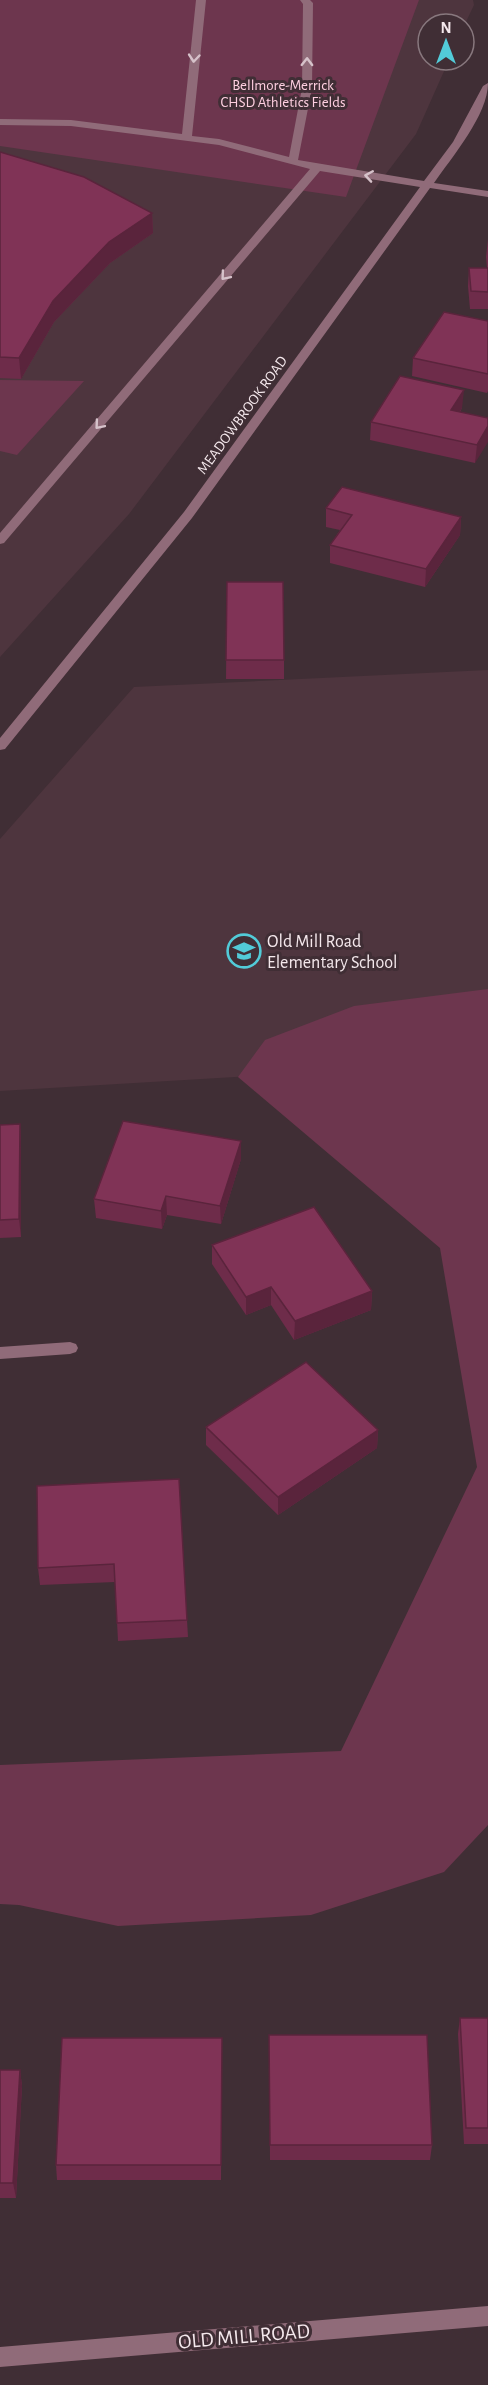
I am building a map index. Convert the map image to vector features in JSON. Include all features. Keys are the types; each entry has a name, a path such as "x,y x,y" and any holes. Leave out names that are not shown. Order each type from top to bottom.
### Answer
{"street":[{"path":"187,138 201,0"},
{"path":"293,162 307,88 308,3 305,0"},
{"name":"MEADOWBROOK ROAD","path":"0,746 188,515 458,142 488,86"},
{"path":"0,122 70,123 219,142 317,168 488,194"},
{"path":"0,540 317,168"},
{"path":"0,1353 70,1348"},
{"name":"OLD MILL ROAD","path":"0,2357 488,2316"}],"shaded area":[{"path":"0,0 473,0 474,5 471,12 416,12 416,72 444,72 416,134 129,514 0,657"},
{"name":"Old Mill Road Elementary School","path":"488,670 488,1062 0,1091 0,839 134,687"}],"green space":[{"name":"Bellmore-Merrick CHSD Athletics Fields","path":"0,0 419,0 346,197 0,146"},
{"path":"0,380 84,381 17,455 0,451"},
{"path":"488,989 488,1825 444,1872 311,1915 118,1926 19,1905 0,1904 0,1765 341,1751 477,1467 440,1248 238,1077 265,1040 354,1006"}],"building":[{"path":"0,152 84,177 152,213 109,242 53,301 19,358 0,357"},
{"path":"469,268 488,268 488,292 471,291"},
{"path":"444,312 488,321 488,374 413,358"},
{"path":"400,376 464,390 451,410 488,418 488,426 477,445 371,422"},
{"path":"342,487 461,517 426,569 330,545 352,515 326,508"},
{"path":"227,582 283,582 284,660 226,660"},
{"path":"123,1121 241,1141 220,1206 166,1196 161,1211 94,1199"},
{"path":"20,1124 19,1219 0,1220 0,1125"},
{"path":"314,1207 372,1291 295,1321 271,1287 246,1297 212,1245"},
{"path":"306,1362 378,1430 278,1497 206,1427"},
{"path":"179,1479 187,1620 117,1623 114,1564 38,1568 37,1486"},
{"path":"460,2018 488,2018 488,2128 466,2128"},
{"path":"269,2035 427,2035 432,2145 270,2145"},
{"path":"62,2038 222,2038 221,2165 56,2165"},
{"path":"0,2070 20,2070 13,2183 0,2183"}],"place":[{"name":"Old Mill Road Elementary School","path":"244,951"}]}
